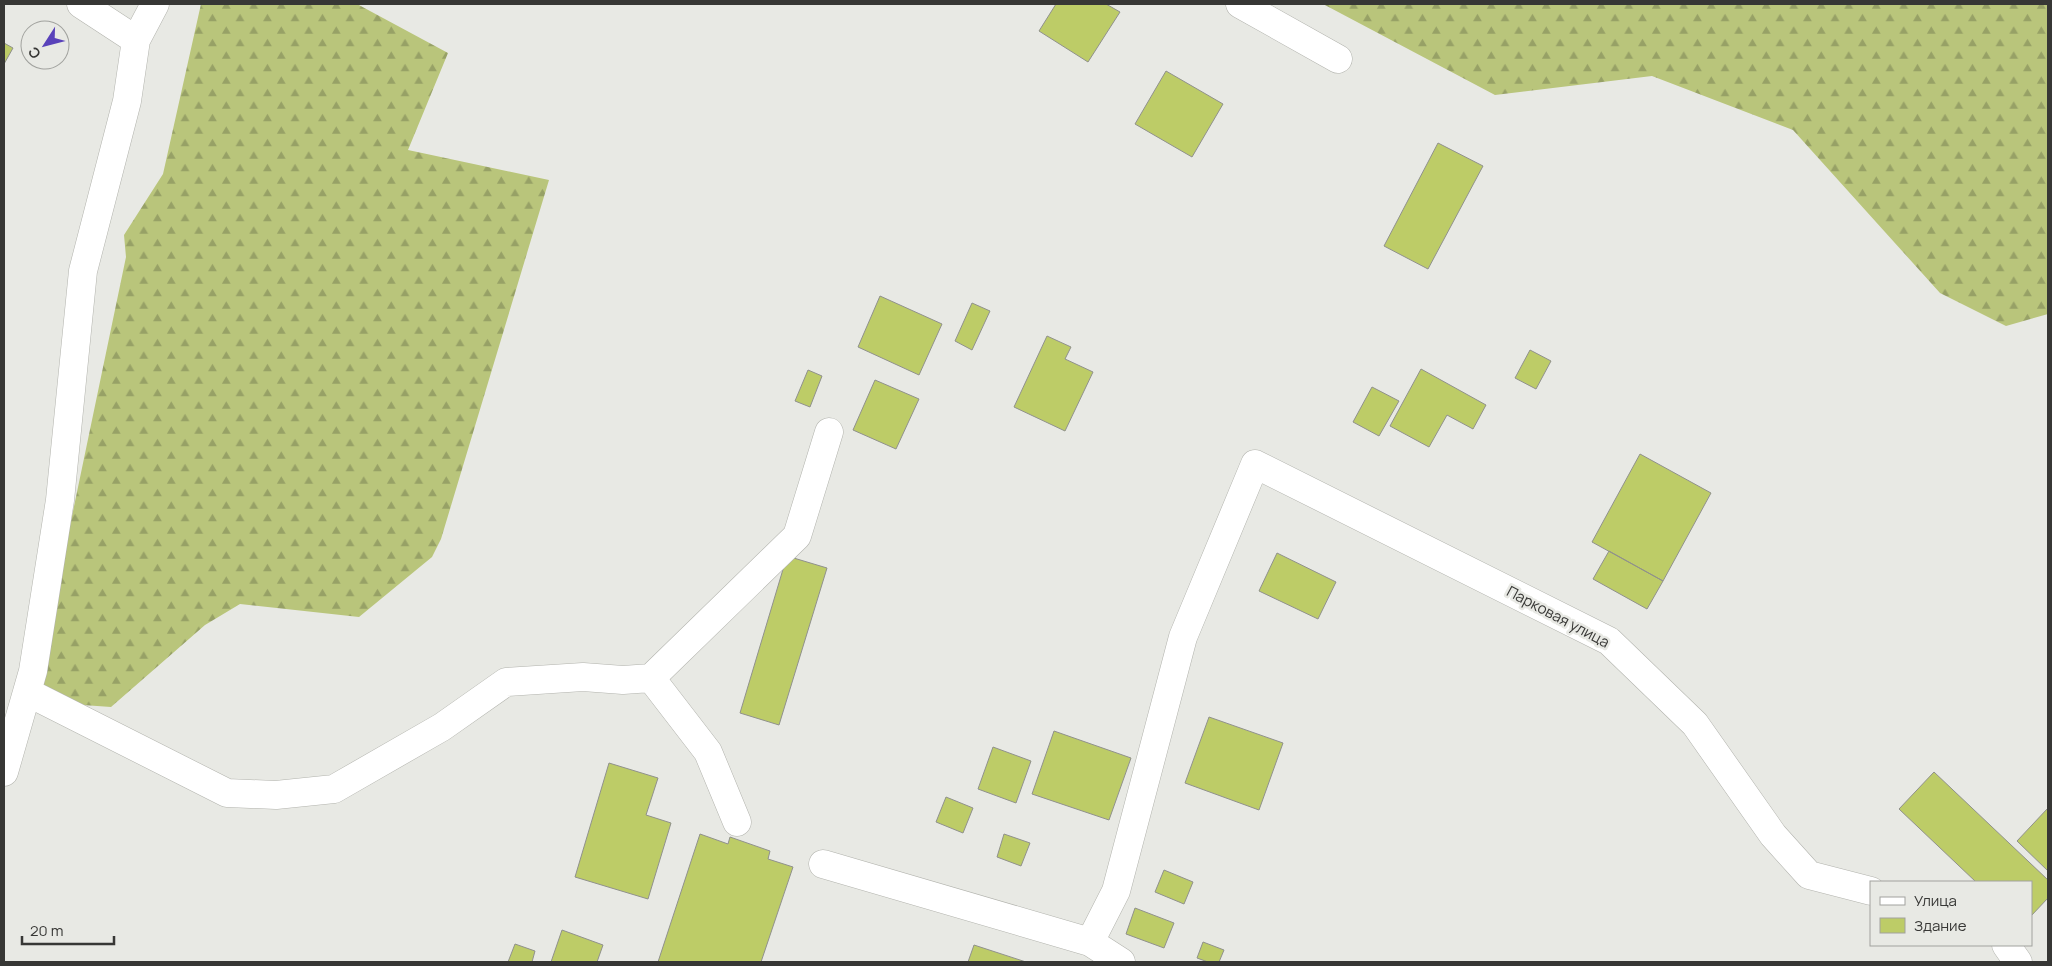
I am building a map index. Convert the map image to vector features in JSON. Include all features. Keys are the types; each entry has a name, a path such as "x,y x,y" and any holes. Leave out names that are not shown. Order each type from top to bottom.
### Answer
{"street":[{"path":"81,4 136,40"},
{"path":"4,772 30,682 60,500 83,271 128,100 136,40 155,4"},
{"path":"1240,4 1338,59"},
{"path":"30,682 227,792 276,795 334,789 442,727 506,682 583,677 623,680 651,678 797,536 829,432"},
{"name":"Парковая улица","path":"1090,942 1116,891 1183,637 1255,464 1609,641 1695,724 1773,835 1809,875 1870,891"},
{"path":"651,678 708,752 737,822"},
{"path":"823,864 1090,942 1121,962"},
{"path":"2007,946 2018,962"}],"green space":[{"path":"201,4 357,4 448,53 408,150 549,180 441,539 432,557 359,617 240,604 205,625 111,707 69,704 49,697 38,679 126,257 124,235 163,174"},
{"path":"1323,4 2048,4 2048,314 2006,326 1940,293 1793,130 1652,76 1495,95"}],"building":[{"path":"1056,4 1106,4 1120,12 1088,62 1039,31"},
{"path":"4,43 13,48 4,64"},
{"path":"1166,71 1223,104 1192,157 1135,124"},
{"path":"1438,143 1483,166 1428,269 1384,246"},
{"path":"880,296 942,324 919,375 858,347"},
{"path":"972,303 990,311 972,350 955,341"},
{"path":"1047,336 1071,347 1065,359 1093,372 1065,431 1014,407"},
{"path":"1530,350 1551,361 1536,389 1515,378"},
{"path":"1421,369 1486,405 1473,429 1447,415 1429,447 1390,426"},
{"path":"808,370 822,376 810,407 795,401"},
{"path":"875,380 919,399 896,449 853,430"},
{"path":"1372,387 1399,401 1379,436 1353,422"},
{"path":"1640,454 1711,493 1663,581 1592,542"},
{"path":"1609,551 1663,581 1647,609 1593,579"},
{"path":"1277,553 1336,582 1318,619 1259,591"},
{"path":"787,556 827,568 779,725 740,713"},
{"path":"1209,717 1283,743 1259,810 1185,783"},
{"path":"1054,731 1131,758 1109,820 1032,794"},
{"path":"993,747 1031,761 1016,803 978,789"},
{"path":"609,763 658,778 646,815 671,823 648,899 575,877"},
{"path":"1934,772 2048,880 2048,898 2032,915 2032,881 1975,881 1899,809"},
{"path":"946,797 973,808 963,833 936,822"},
{"path":"2048,808 2048,871 2017,841"},
{"path":"700,834 728,844 730,837 770,851 768,859 793,867 761,962 658,962"},
{"path":"1004,834 1030,843 1021,866 997,857"},
{"path":"1164,870 1193,882 1184,904 1155,892"},
{"path":"1135,908 1174,923 1164,948 1126,934"},
{"path":"562,930 603,945 597,962 551,962"},
{"path":"1203,942 1224,950 1219,962 1208,962 1197,958"},
{"path":"515,944 535,951 532,962 508,962"},
{"path":"974,945 1026,962 968,962"}]}
